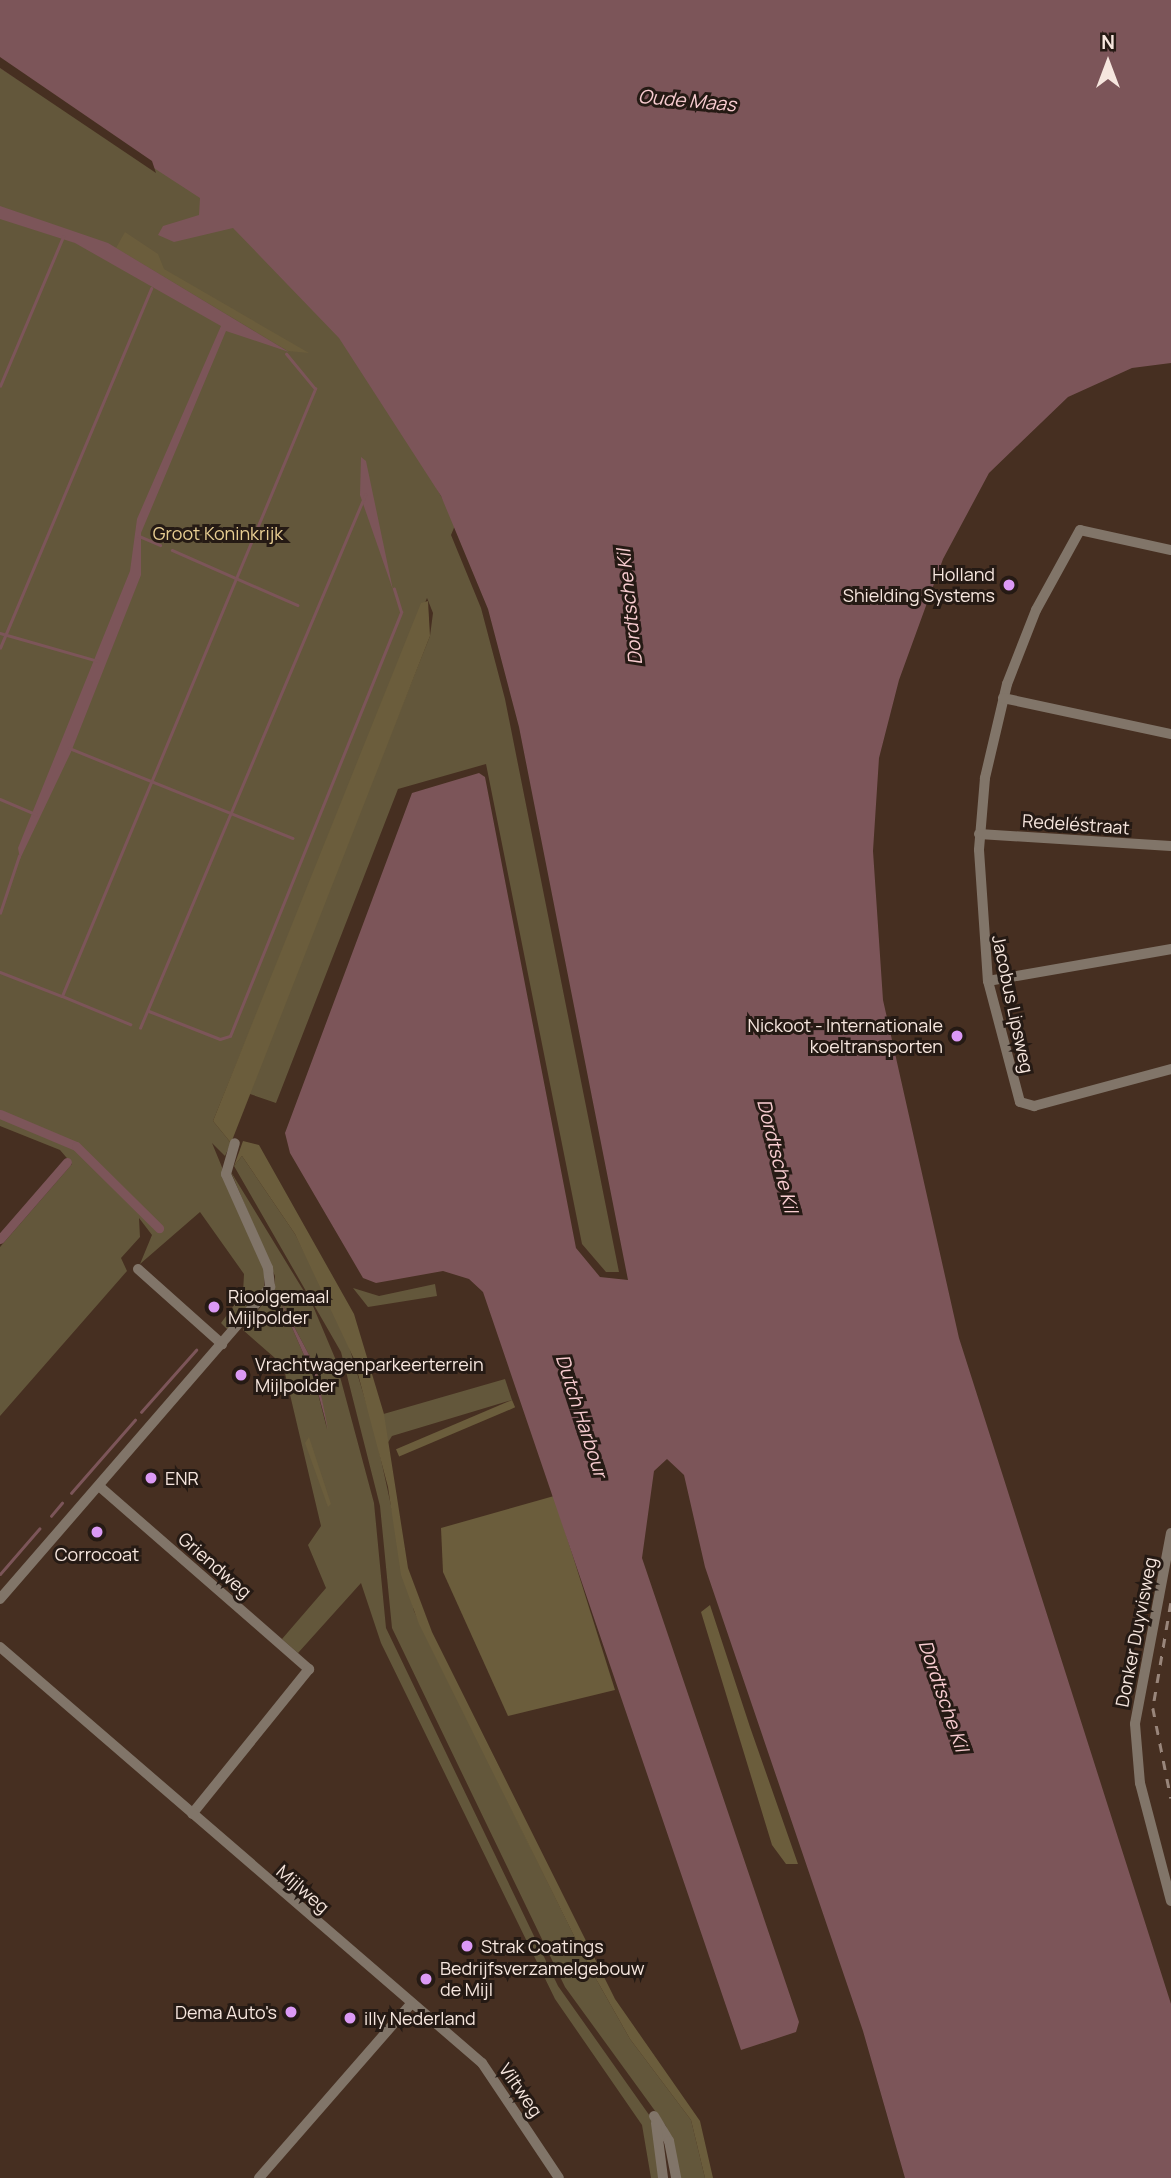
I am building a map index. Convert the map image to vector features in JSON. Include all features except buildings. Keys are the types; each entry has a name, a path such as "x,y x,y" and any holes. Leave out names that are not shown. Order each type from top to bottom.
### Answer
{"street":[{"name":"Jacobus Lipsweg","path":"1171,550 1080,530 1036,610 1003,698 979,834 988,981 1023,1104 1171,1069"},
{"path":"1003,698 1171,734"},
{"name":"Redeléstraat","path":"979,834 1171,846"},
{"path":"988,981 1171,949"},
{"path":"0,1599 222,1344 271,1279 226,1174 234,1143"},
{"path":"138,1269 222,1344"},
{"name":"Griendweg","path":"99,1486 309,1669 192,1814"},
{"name":"Donker Duyvisweg","path":"1171,1533 1135,1724 1140,1783 1171,1901"},
{"name":"Mijlweg","path":"0,1647 411,2004"},
{"path":"260,2178 411,2004"},
{"name":"Viltweg","path":"411,2004 495,2077 559,2178"},
{"path":"663,2178 654,2116 669,2141 677,2178"}],"green space":[{"name":"Groot Koninkrijk","path":"0,54 231,212 362,354 456,523 451,535 481,608 505,699 619,1272 606,1272 582,1244 486,764 398,789 276,1103 247,1093 430,636 433,613 427,598 213,1121 231,1143 225,1156 212,1143 264,1269 264,1287 228,1330 221,1323 243,1293 244,1274 200,1212 140,1264 152,1235 139,1218 140,1237 121,1258 127,1271 0,1416 0,1247 72,1164 60,1150 0,1126"},
{"path":"242,1156 295,1234 344,1330 375,1432 414,1611 591,1970 630,2039 691,2120 705,2178 680,2178 666,2126 565,1987 392,1628 380,1506 341,1352 234,1166"},
{"path":"231,1172 313,1306 335,1358 374,1503 386,1628 558,1986 652,2119 660,2178 651,2178 642,2125 555,1999 381,1643 361,1583 298,1653 282,1639 326,1588 308,1545 321,1526 283,1365 243,1330 274,1289 275,1276","holes":["279,1298 316,1368 327,1429 314,1378"]},
{"path":"435,1284 437,1296 368,1307 353,1288 379,1296"},
{"path":"505,1379 512,1400 392,1436 387,1444 380,1415"}],"shaded area":[{"path":"125,232 158,254 164,269 309,353 288,351 116,248"},
{"path":"428,601 430,636 231,1143 213,1121 421,603"},
{"path":"243,1141 259,1145 354,1314 384,1414 408,1568 432,1632 615,1999 700,2121 713,2178 705,2178 691,2120 630,2039 591,1970 419,1624 401,1575 388,1487 354,1359 295,1234 242,1156 234,1166"},
{"path":"512,1400 515,1407 399,1457 396,1449"},
{"path":"309,1437 331,1504 328,1507 305,1443"},
{"path":"554,1496 615,1690 508,1716 443,1572 441,1528"},
{"path":"710,1605 798,1864 786,1864 772,1845 701,1612"}],"water":[{"path":"0,0 1171,0 1171,363 1132,368 1068,397 989,473 943,559 899,680 879,758 873,851 883,1000 959,1338 1171,2004 1171,2178 905,2178 863,2031 705,1567 684,1475 667,1459 654,1471 642,1558 799,2022 796,2032 741,2050 483,1292 469,1279 443,1271 376,1283 363,1278 290,1153 285,1133 412,793 479,773 485,777 576,1248 600,1277 628,1280 519,727 488,609 441,496 339,338 233,228 174,242 158,235 163,226 199,215 200,198 0,68"},
{"path":"0,206 108,243 289,352 226,331 141,533 141,575 71,752 20,859 18,848 130,571 137,519 221,326 75,243 0,219"},
{"path":"361,457 366,461 393,590 360,495"},
{"path":"279,1298 316,1368 328,1430 314,1378"}],"pier":[{"path":"0,57 152,161 156,173 0,68"}],"waterway":[{"path":"0,386 63,237"},
{"path":"0,648 151,288"},
{"path":"0,972 62,996 315,389 286,354"},
{"path":"140,1028 365,495"},
{"path":"139,536 160,545"},
{"path":"172,550 297,605"},
{"path":"149,1011 220,1039 230,1036 401,612 394,589"},
{"path":"0,633 98,661"},
{"path":"69,748 293,838"},
{"path":"0,799 36,814"},
{"path":"0,913 19,856"},
{"path":"62,996 130,1024"},
{"path":"0,1114 76,1146 159,1228"},
{"path":"0,1239 67,1162"},
{"path":"141,1412 196,1350"},
{"path":"71,1493 135,1420"},
{"path":"51,1516 62,1503"},
{"path":"0,1574 39,1529"}],"railway":[{"path":"1171,1603 1153,1708 1171,1798"}],"place":[{"name":"Holland Shielding Systems","path":"1009,585"},
{"name":"Nickoot - Internationale koeltransporten","path":"957,1036"},
{"name":"Rioolgemaal Mijlpolder","path":"214,1307"},
{"name":"Vrachtwagenparkeerterrein Mijlpolder","path":"241,1375"},
{"name":"ENR","path":"151,1478"},
{"name":"Corrocoat","path":"97,1532"},
{"name":"Strak Coatings","path":"467,1946"},
{"name":"Bedrijfsverzamelgebouw de Mijl","path":"426,1979"},
{"name":"Dema Auto's","path":"291,2012"},
{"name":"illy Nederland","path":"350,2018"}],"water label":[{"name":"Oude Maas","path":"687,101"},
{"name":"Dordtsche Kil","path":"630,607"},
{"name":"Dordtsche Kil","path":"777,1156"},
{"name":"Dutch Harbour","path":"581,1416"},
{"name":"Dordtsche Kil","path":"943,1696"}]}
